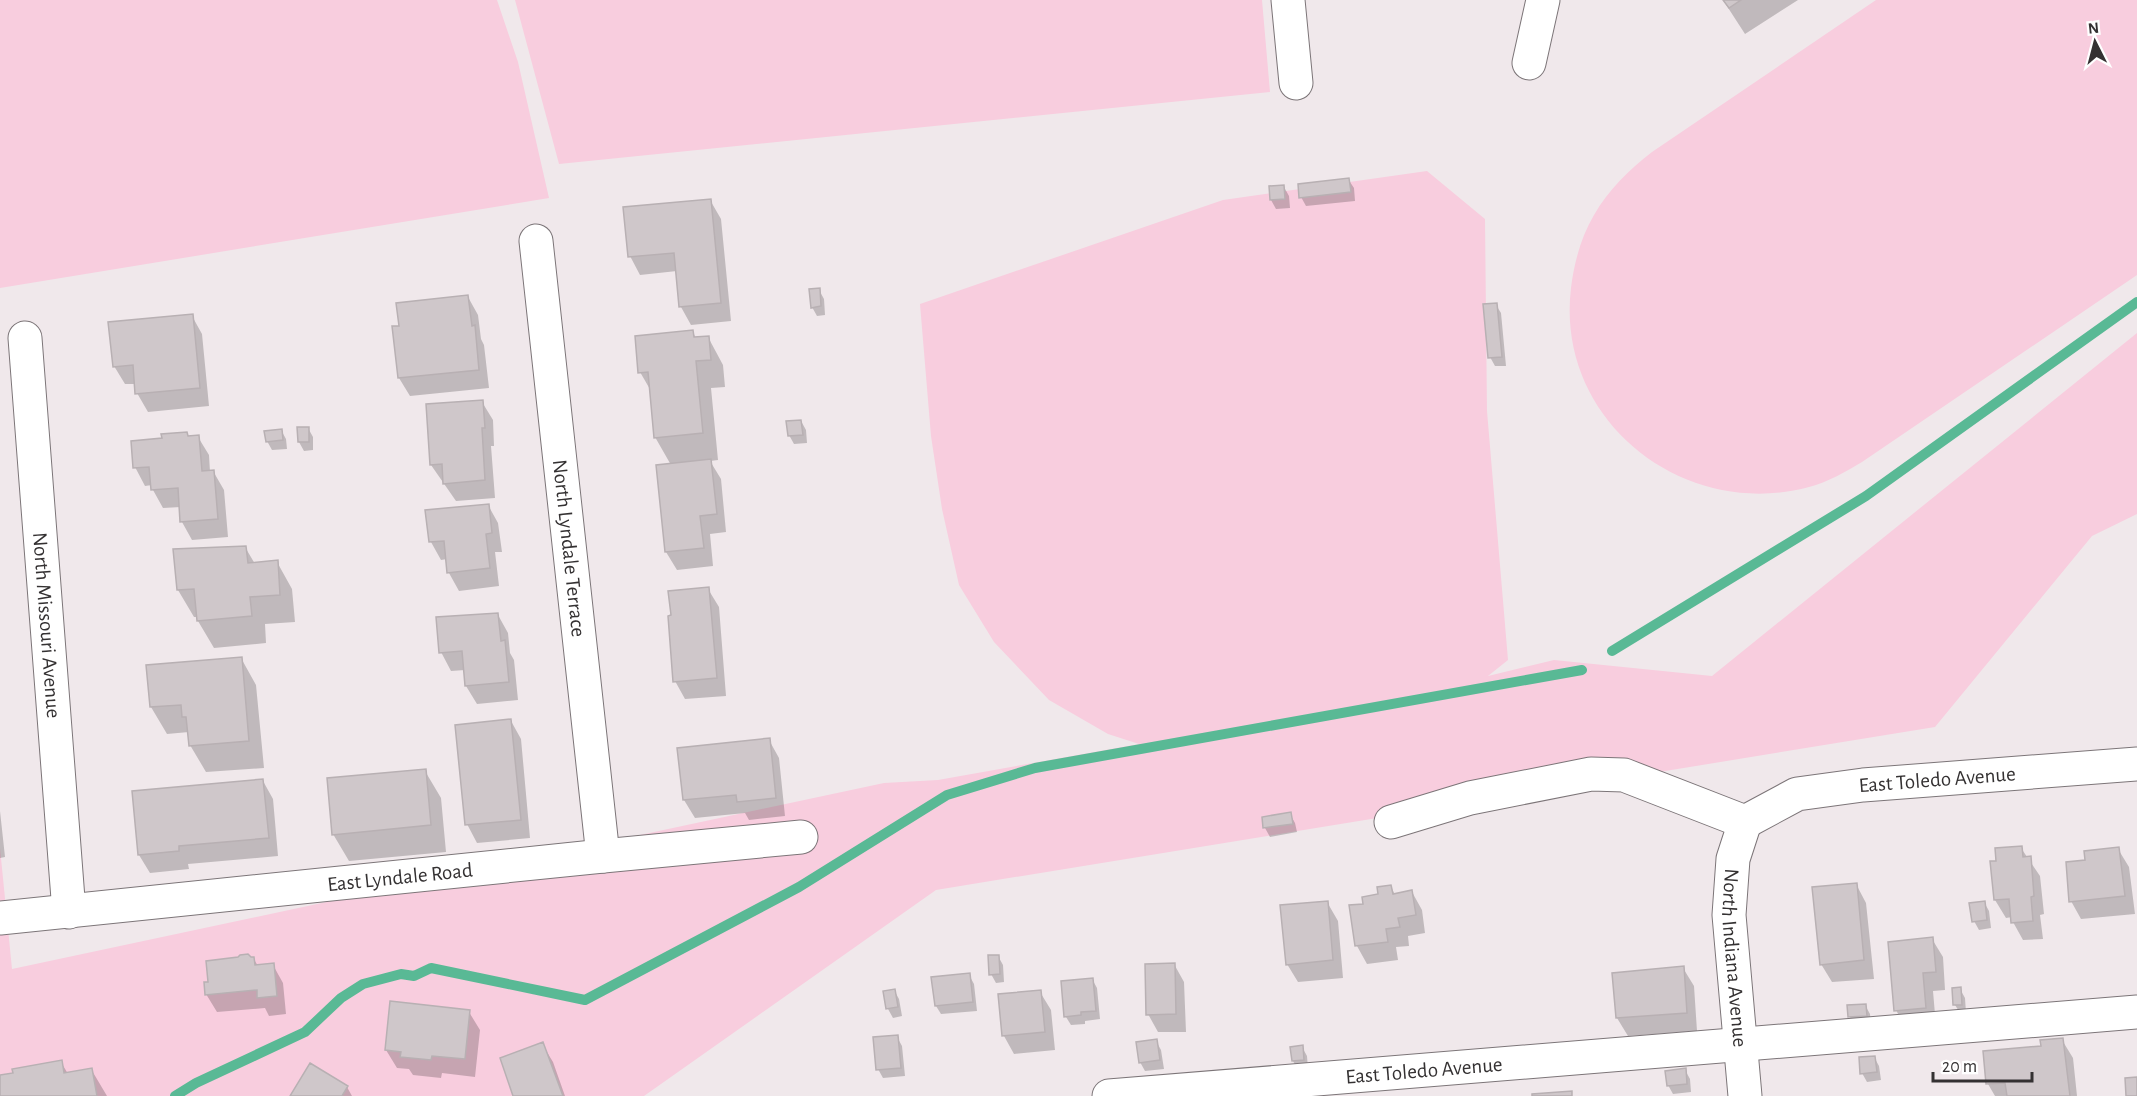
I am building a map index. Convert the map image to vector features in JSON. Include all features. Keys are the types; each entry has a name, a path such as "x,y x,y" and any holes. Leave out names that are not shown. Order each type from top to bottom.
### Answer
{"street":[{"path":"1288,0 1296,83"},
{"path":"1529,63 1543,0"},
{"name":"North Lyndale Terrace","path":"536,241 603,856"},
{"name":"North Missouri Avenue","path":"25,338 69,912"},
{"name":"East Toledo Avenue","path":"1745,822 1797,794 1863,785 2137,764"},
{"path":"1391,822 1470,798 1591,774 1624,775 1745,822"},
{"name":"North Indiana Avenue","path":"1745,822 1733,859 1729,915 1745,1096"},
{"name":"East Lyndale Road","path":"0,918 801,837"},
{"name":"East Toledo Avenue","path":"1109,1096 2137,1012"}],"shaded area":[{"path":"0,0 497,0 518,62 549,198 0,288"},
{"path":"515,0 1262,0 1270,92 559,164"},
{"path":"1876,0 2137,0 2137,275 1862,462 1830,480 1809,487 1762,494 1716,489 1674,474 1637,450 1606,418 1584,380 1571,336 1571,288 1576,260 1585,232 1613,188 1652,152"},
{"path":"1427,171 1485,219 1487,411 1508,660 1488,676 1554,660 1712,676 2137,333 2137,514 2092,536 1935,727 936,890 644,1096 0,1096 0,848 12,969 884,783 938,780 1139,744 1108,734 1049,700 994,642 959,585 942,509 931,436 920,304 1223,200"}],"building":[{"path":"1723,0 1741,0 1729,8"},
{"path":"1349,178 1351,192 1299,198 1298,184"},
{"path":"1284,185 1285,199 1270,200 1269,186"},
{"path":"711,199 721,303 679,307 674,253 628,257 623,207"},
{"path":"820,288 821,306 811,308 809,289"},
{"path":"468,295 472,326 475,325 479,370 398,378 392,326 399,326 396,303"},
{"path":"1497,303 1502,357 1488,358 1483,304"},
{"path":"193,314 200,388 135,394 133,365 113,367 108,322"},
{"path":"693,330 694,337 709,336 711,360 696,361 703,433 654,438 648,372 638,373 635,336"},
{"path":"483,400 485,480 443,484 442,464 430,465 426,404"},
{"path":"801,420 803,435 788,436 786,421"},
{"path":"297,427 309,427 309,442 298,442"},
{"path":"282,429 283,440 266,442 264,431"},
{"path":"187,432 188,436 199,435 202,471 214,470 218,519 180,522 178,488 151,490 149,467 133,468 131,441 162,438 161,434"},
{"path":"711,459 717,514 700,516 704,548 665,552 656,465"},
{"path":"489,504 492,533 486,534 490,568 447,573 444,541 429,542 425,510"},
{"path":"246,546 248,563 278,560 280,595 250,597 252,616 197,621 194,589 177,590 173,549"},
{"path":"709,587 717,678 673,682 668,591"},
{"path":"498,613 501,641 505,640 509,682 465,686 462,651 439,653 436,617"},
{"path":"242,657 249,741 189,746 186,717 182,717 181,705 150,707 146,665"},
{"path":"511,719 521,820 465,825 455,725"},
{"path":"770,738 776,798 737,802 736,795 683,800 677,748"},
{"path":"426,769 431,825 332,835 327,778"},
{"path":"263,779 269,838 179,846 179,851 138,855 132,791"},
{"path":"1291,812 1293,824 1263,828 1262,817"},
{"path":"2022,846 2023,857 2031,856 2033,921 2011,923 2009,899 1994,900 1990,861 1996,861 1995,848"},
{"path":"2119,847 2125,896 2069,902 2066,862 2085,860 2084,851"},
{"path":"1857,883 1864,960 1820,965 1812,887"},
{"path":"1391,885 1393,894 1412,890 1416,915 1398,918 1400,927 1386,929 1388,942 1355,946 1349,905 1363,904 1362,897 1378,894 1377,887"},
{"path":"1328,901 1333,960 1286,965 1280,905"},
{"path":"1985,901 1987,920 1972,922 1969,903"},
{"path":"1933,937 1936,972 1923,973 1926,1008 1894,1011 1888,942"},
{"path":"248,954 254,957 255,965 274,963 277,996 257,998 257,990 205,995 204,982 208,982 206,961"},
{"path":"988,955 999,955 1000,974 989,975"},
{"path":"1175,963 1176,1014 1146,1015 1145,964"},
{"path":"1684,966 1687,1013 1616,1018 1612,973"},
{"path":"970,973 973,1002 935,1006 931,977"},
{"path":"1093,978 1096,1011 1064,1017 1061,981"},
{"path":"1961,987 1962,1005 1953,1005 1952,988"},
{"path":"895,989 898,1007 886,1009 883,991"},
{"path":"1041,990 1045,1032 1002,1036 998,994"},
{"path":"390,1001 470,1010 465,1059 432,1056 431,1060 400,1057 401,1052 385,1050"},
{"path":"1866,1004 1867,1016 1848,1017 1847,1005"},
{"path":"898,1035 901,1068 876,1070 873,1037"},
{"path":"2063,1038 2070,1096 2007,1096 2005,1083 1986,1084 1983,1051 2041,1046 2040,1040"},
{"path":"1157,1039 1160,1060 1139,1063 1136,1042"},
{"path":"543,1042 563,1096 513,1096 500,1058"},
{"path":"1303,1045 1304,1060 1292,1061 1290,1047"},
{"path":"1875,1056 1877,1072 1860,1074 1859,1057"},
{"path":"62,1060 64,1073 92,1068 97,1096 0,1096 0,1075 13,1073 12,1069"},
{"path":"310,1063 348,1086 342,1096 290,1096"},
{"path":"1686,1068 1687,1084 1667,1086 1665,1071"},
{"path":"2137,1077 2137,1096 2126,1096 2125,1078"},
{"path":"1572,1091 1572,1096 1532,1096 1532,1094"}],"waterway":[{"path":"1612,651 1866,496 2137,302"},
{"path":"175,1096 196,1083 305,1032 341,998 363,984 401,974 414,976 431,968 585,1000 799,887 947,795 1035,768 1582,670"}]}
